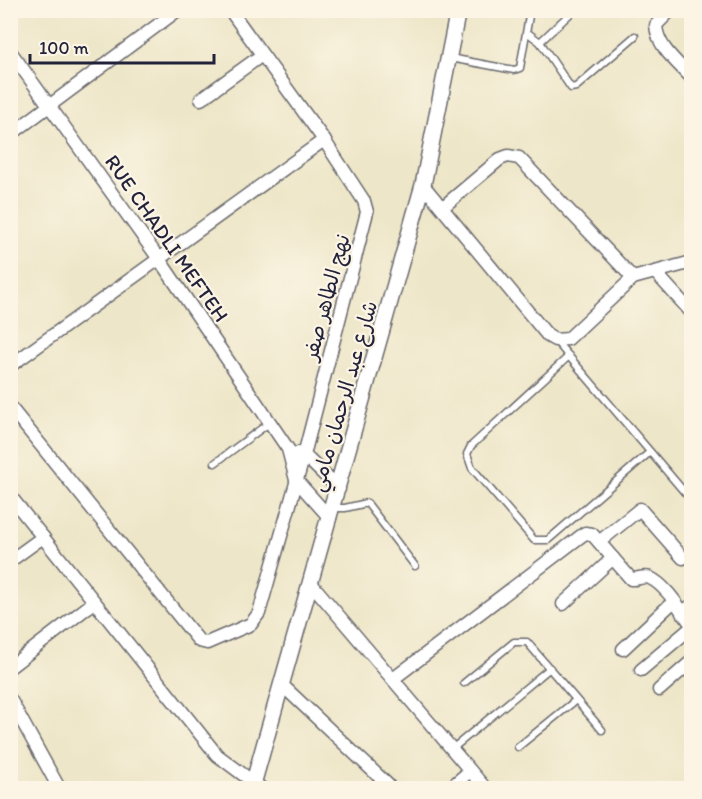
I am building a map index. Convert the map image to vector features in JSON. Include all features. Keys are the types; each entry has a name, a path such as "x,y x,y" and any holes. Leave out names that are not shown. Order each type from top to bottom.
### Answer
{"street":[{"path":"10,135 178,10"},
{"name":"شارع عبد الرحمان مامي","path":"256,786 281,684 339,489 423,185 458,10"},
{"path":"671,10 656,25 657,35 661,44 692,78"},
{"name":"نهج الطاهر صفر","path":"10,407 199,641 207,643 251,624 259,613 367,220 364,201 234,12"},
{"name":"RUE CHADLI MEFTEH","path":"10,51 159,259 270,422 288,449 296,480"},
{"path":"201,99 262,55"},
{"path":"10,366 324,140"},
{"path":"443,207 501,159 508,156 519,158 633,278"},
{"path":"423,185 548,336 555,340 568,339 633,278 692,262"},
{"path":"655,272 692,313"},
{"path":"288,449 304,455 339,489"},
{"path":"296,480 332,513"},
{"path":"10,496 93,603 217,754 256,786"},
{"path":"599,542 640,510 683,558"},
{"path":"393,679 580,534 591,534 631,579 650,578 674,602 687,609 692,626 640,670"},
{"path":"10,561 43,537"},
{"path":"562,604 613,558"},
{"path":"310,582 485,789"},
{"path":"623,649 674,602"},
{"path":"10,667 93,603"},
{"path":"659,690 692,661"},
{"path":"281,684 388,785"},
{"path":"10,699 59,789"},
{"path":"450,789 470,771"}],"lane":[{"path":"450,58 514,70 520,68 528,33 530,10"},
{"path":"540,42 574,10"},
{"path":"528,33 540,42 571,88 576,87 635,36"},
{"path":"555,340 692,501"},
{"path":"569,357 471,446 467,454 472,468 534,540 542,542 549,540 650,452"},
{"path":"215,463 270,422"},
{"path":"332,513 367,503 415,566"},
{"path":"464,683 514,642 520,640 527,642 602,730"},
{"path":"452,749 550,668"},
{"path":"518,747 576,700"}]}
